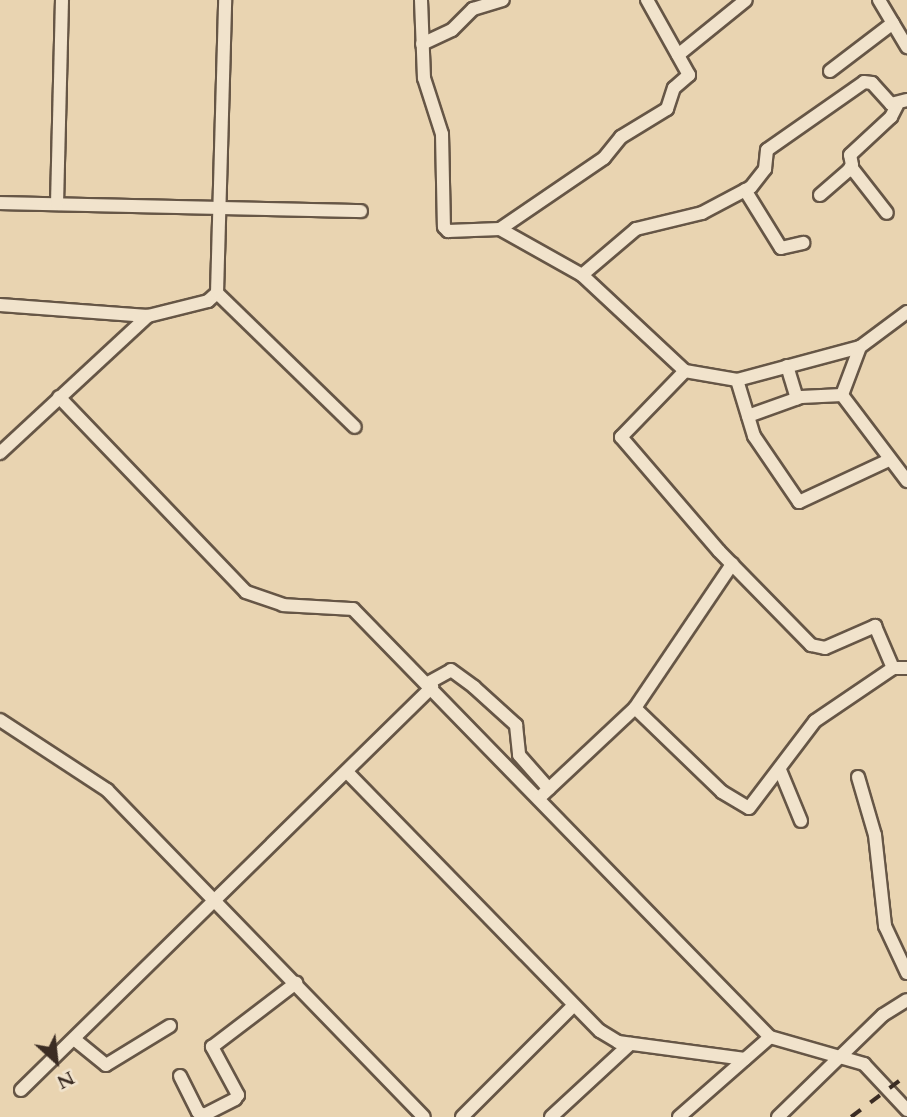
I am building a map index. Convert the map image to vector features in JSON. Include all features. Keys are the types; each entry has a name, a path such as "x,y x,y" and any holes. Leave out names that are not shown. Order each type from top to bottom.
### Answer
{"street":[{"path":"57,204 62,0"},
{"path":"0,305 148,316 208,301 217,293 225,0"},
{"path":"421,0 424,78 442,134 444,227 448,231 500,229 582,275 685,371 737,380 860,347 907,312"},
{"path":"422,44 452,30 473,9 503,0"},
{"path":"500,229 604,158 621,137 667,109 674,88 689,75 647,0"},
{"path":"678,55 746,0"},
{"path":"879,0 906,42"},
{"path":"830,71 893,23"},
{"path":"582,275 636,229 702,213 759,181 767,150 864,82 902,103 891,117 850,155 851,167 887,213"},
{"path":"820,195 851,167"},
{"path":"745,190 781,248 803,243"},
{"path":"0,203 220,210 361,211"},
{"path":"217,293 355,427"},
{"path":"0,453 148,316"},
{"path":"842,395 860,347"},
{"path":"787,366 797,398"},
{"path":"685,371 621,437 732,564 817,649 875,626 892,668"},
{"path":"737,380 754,436 799,502 889,460"},
{"path":"748,416 797,398 842,395"},
{"path":"842,395 907,481"},
{"path":"59,397 246,593 283,606 353,609 544,793 771,1037 864,1064 907,1110"},
{"path":"544,793 635,708 732,564"},
{"path":"635,708 736,804 749,808 815,721 892,668 907,668"},
{"path":"21,1090 218,900 430,685 451,670 516,725 519,755 544,793"},
{"path":"0,720 107,790 218,900 424,1117"},
{"path":"780,770 801,821"},
{"path":"347,772 600,1031 630,1044 745,1059"},
{"path":"858,777 875,835 886,926 907,973"},
{"path":"180,1076 198,1112 204,1115 235,1099 238,1095 212,1047 296,983"},
{"path":"778,1117 883,1015 907,1000"},
{"path":"462,1117 573,1006"},
{"path":"74,1039 106,1065 170,1026"},
{"path":"679,1117 771,1037"},
{"path":"551,1117 630,1044"}],"railway":[{"path":"851,1117 907,1075"}]}
